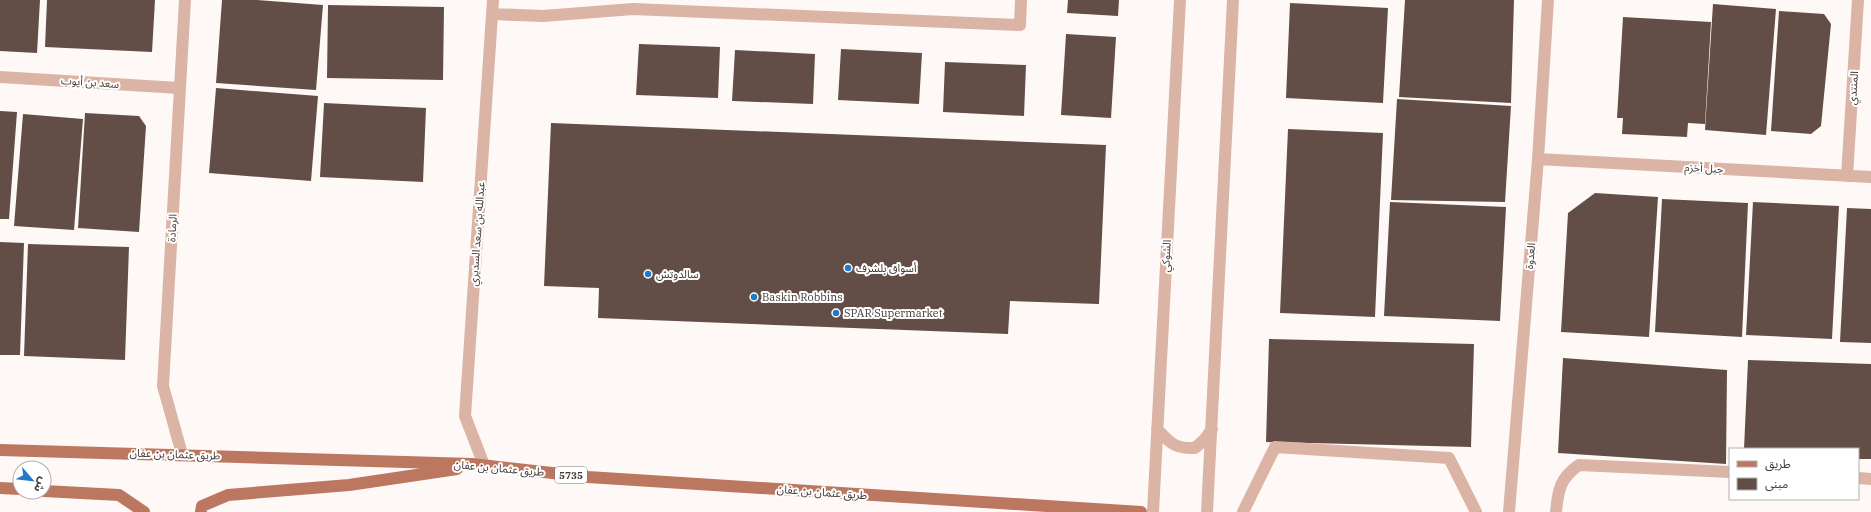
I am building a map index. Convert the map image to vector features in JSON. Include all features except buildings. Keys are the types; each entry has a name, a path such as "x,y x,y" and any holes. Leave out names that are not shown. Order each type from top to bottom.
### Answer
{"main road":[{"name":"طريق عثمان بن عفان","path":"0,450 182,454 484,465 588,477 1141,512"},
{"path":"201,512 202,506 228,495 349,485 484,465"},
{"path":"0,488 12,489"},
{"path":"52,491 119,495 144,512"}],"street":[{"name":"الرمادة","path":"182,454 163,386 185,0"},
{"name":"عبدالله بن سعد السديري","path":"484,465 465,416 493,0"},
{"path":"492,14 543,16 633,4 1020,24 1021,0"},
{"name":"الشوكي","path":"1153,512 1180,0"},
{"path":"1207,512 1233,0"},
{"name":"العدوة","path":"1509,512 1538,159 1548,0"},
{"name":"المنتدي","path":"1847,176 1858,0"},
{"name":"سعد بن أيوب","path":"0,77 179,88"},
{"name":"جبل أخزم","path":"1538,159 1871,177"},
{"path":"1157,430 1169,442 1181,449 1195,448 1212,430"},
{"path":"1243,512 1275,447 1449,458 1476,512"},
{"path":"1556,512 1558,493 1568,473 1579,465 1729,472"},
{"path":"1859,478 1871,479"}],"place":[{"name":"أسواق بلشرف","path":"848,268"},
{"name":"سالدوتش","path":"648,274"},
{"name":"Baskin Robbins","path":"754,297"},
{"name":"SPAR Supermarket","path":"836,313"}]}
